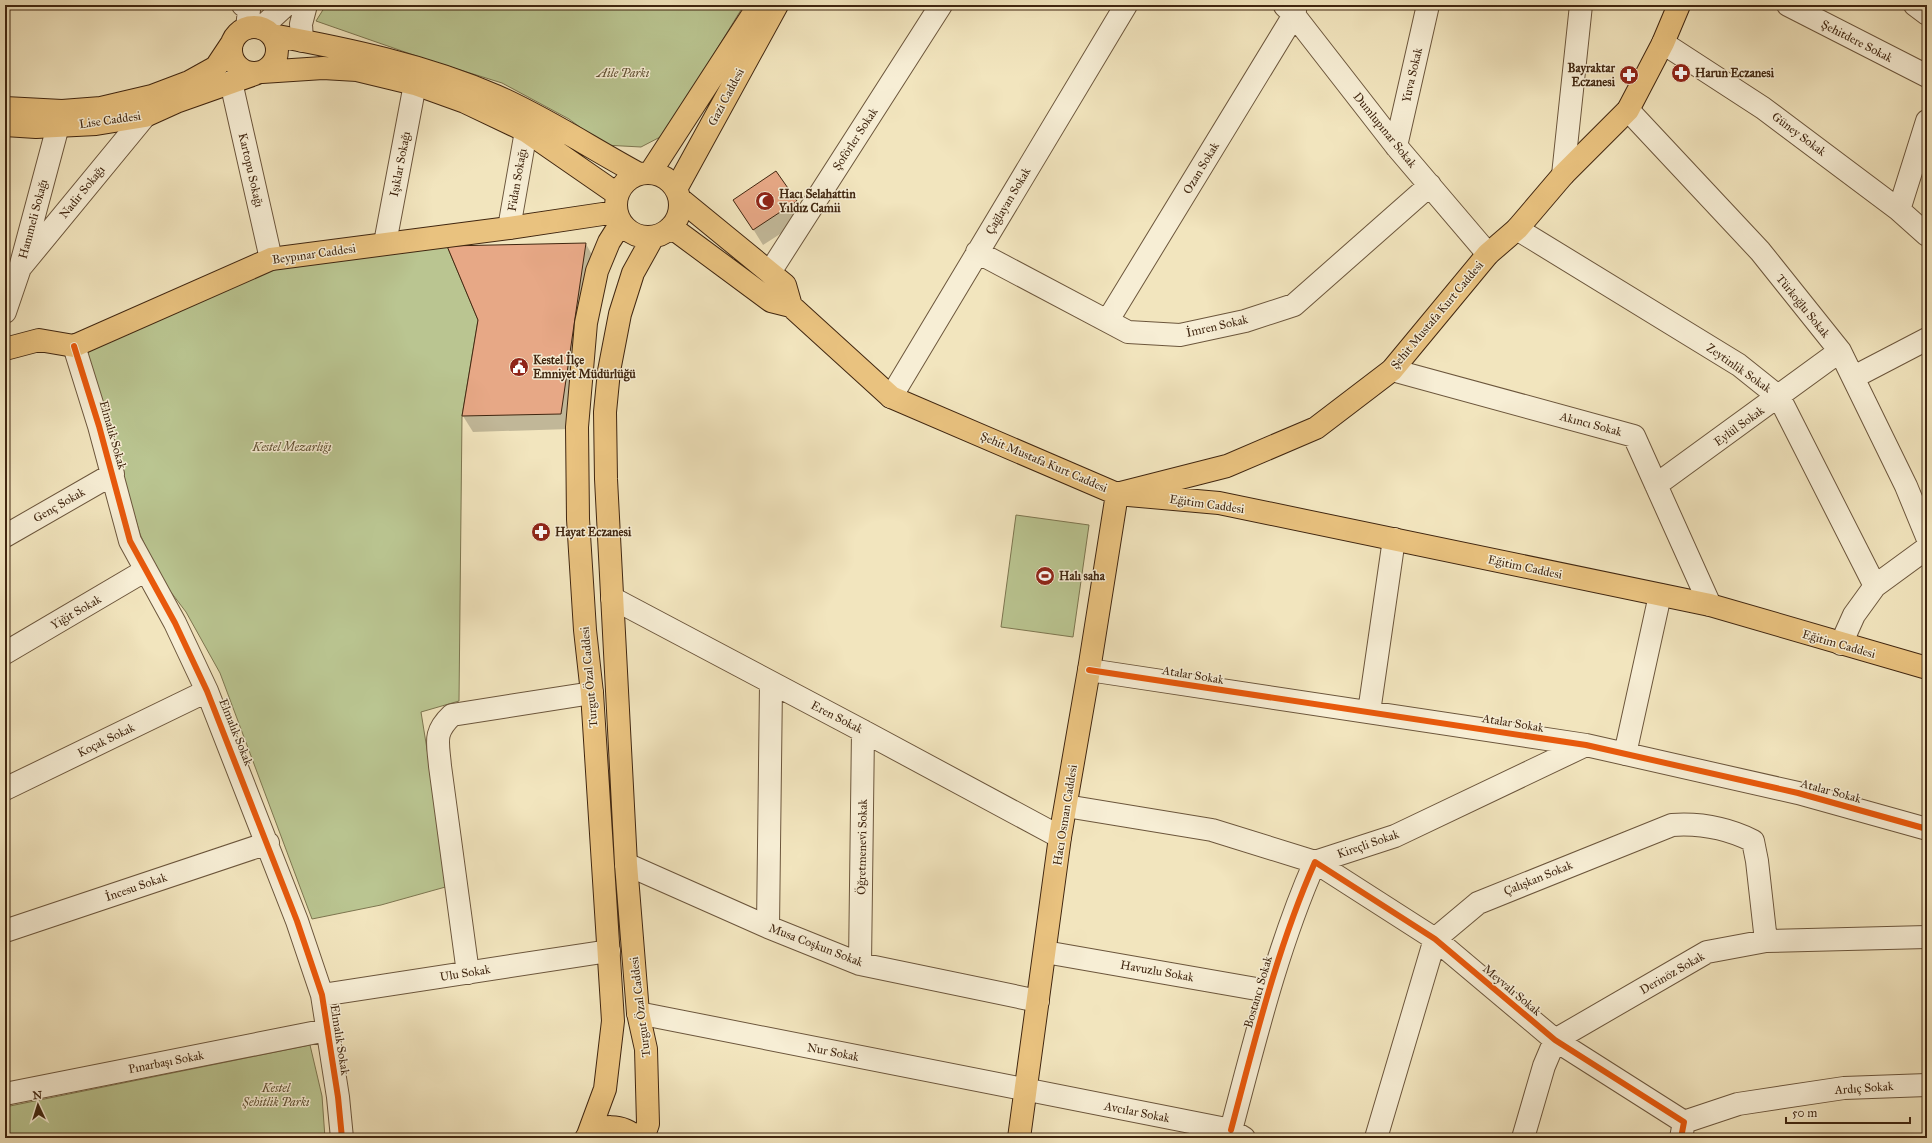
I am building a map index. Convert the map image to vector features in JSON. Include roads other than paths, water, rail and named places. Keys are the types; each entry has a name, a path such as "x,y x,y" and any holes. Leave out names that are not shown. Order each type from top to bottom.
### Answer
{"main road":[{"name":"Gazi Caddesi","path":"645,173 758,5"},
{"name":"Gazi Caddesi","path":"678,194 777,5"},
{"name":"Şehit Mustafa Kurt Caddesi","path":"662,232 772,301 791,306 891,398 1117,494 1227,466 1316,428 1392,370 1488,254 1517,228 1563,175 1628,110 1663,42 1679,5"},
{"path":"259,73 274,63 277,56 277,49 260,30"},
{"path":"5,108 62,111 100,108 152,96 189,82 216,67 240,31 260,30 302,41 338,47 404,64 465,83 524,110 645,173 660,175 670,181 678,194 785,285 791,306"},
{"path":"232,43 230,50 235,65 247,73 323,68 357,70 415,84 465,102 526,131 618,210 633,234 643,238 662,232 677,219 680,209 678,194"},
{"name":"Lise Caddesi","path":"5,125 36,127 96,124 145,116 176,102 259,73"},
{"path":"618,210 622,185 630,178 645,173"},
{"name":"Beypınar Caddesi","path":"74,346 271,259 509,228 618,210"},
{"name":"Turgut Özal Caddesi","path":"587,1137 605,1089 612,1021 609,951 596,786 592,693 585,630 578,519 577,427 586,323 597,271 618,210"},
{"name":"Turgut Özal Caddesi","path":"643,1138 648,1124 648,1082 646,1049 638,1013 626,864 612,598 606,434 609,371 620,314 633,273 662,232"},
{"path":"5,349 39,340 74,346"},
{"name":"Eğitim Caddesi","path":"1117,494 1219,503 1710,605 1927,668"},
{"name":"Hacı Osman Caddesi","path":"1019,1138 1027,1091 1060,838 1090,670 1117,494"},
{"path":"587,1137 598,1129 610,1127 622,1128 637,1138"}],"street":[{"path":"243,5 249,10 260,30 286,5"},
{"path":"302,41 301,24 306,5"},
{"name":"Şoförler Sokak","path":"770,272 941,5"},
{"name":"Çağlayan Sokak","path":"891,398 1126,5"},
{"name":"Yuva Sokak","path":"1396,146 1428,5"},
{"path":"1563,175 1581,5"},
{"name":"Şehitdere Sokak","path":"1788,5 1927,76"},
{"name":"Dumlupınar Sokak","path":"1291,8 1396,146 1488,254"},
{"name":"Ozan Sokak","path":"1108,320 1291,8"},
{"name":"Güney Sokak","path":"1663,42 1763,108 1900,210 1927,235"},
{"name":"Kartopu Sokağı","path":"231,82 271,259"},
{"name":"Işıklar Sokağı","path":"385,244 415,84"},
{"name":"Türkoğlu Sokak","path":"1628,110 1760,251 1840,351 1906,486 1927,537"},
{"name":"Nadir Sokağı","path":"20,268 145,116"},
{"path":"1900,210 1927,121"},
{"name":"Hanımeli Sokağı","path":"5,312 20,268 58,126"},
{"name":"Fidan Sokağı","path":"509,228 526,131"},
{"name":"İmren Sokak","path":"977,252 1108,320 1128,332 1180,335 1245,321 1294,305 1430,185"},
{"name":"Zeytinlik Sokak","path":"1517,228 1739,365 1779,397 1875,586"},
{"path":"1854,378 1927,339"},
{"name":"Elmalık Sokak","path":"74,346 130,541 175,622 207,691 268,843 297,921 322,995 338,1097 342,1138"},
{"name":"Eylül Sokak","path":"1656,485 1779,397 1840,351"},
{"name":"Akıncı Sokak","path":"1392,370 1634,436 1710,605"},
{"name":"Genç Sokak","path":"5,536 112,474"},
{"path":"1370,712 1394,540"},
{"path":"1841,644 1854,615 1875,586 1927,548"},
{"name":"Yiğit Sokak","path":"5,653 146,570"},
{"path":"1625,754 1660,595"},
{"name":"Eren Sokak","path":"612,598 771,684 863,730 1060,838"},
{"name":"Atalar Sokak","path":"1090,670 1586,745 1798,793 1927,829"},
{"path":"768,927 771,684"},
{"name":"Koçak Sokak","path":"5,789 207,691"},
{"path":"468,973 440,766 437,737 442,724 452,715 592,693"},
{"name":"Öğretmenevi Sokak","path":"860,964 863,730"},
{"name":"Kireçli Sokak","path":"1315,862 1395,836 1586,745"},
{"path":"1066,806 1212,830 1315,862"},
{"name":"Çalışkan Sokak","path":"1435,939 1478,903 1672,825 1692,823 1734,831 1753,840 1757,861 1766,941"},
{"name":"İncesu Sokak","path":"5,931 268,843"},
{"name":"Meyvalı Sokak","path":"1315,862 1435,939 1555,1040 1683,1130"},
{"name":"Bostancı Sokak","path":"1238,1134 1268,991 1298,900 1315,862"},
{"name":"Musa Coşkun Sokak","path":"626,864 768,927 860,964 1038,1001"},
{"name":"Derinöz Sokak","path":"1555,1040 1707,952 1766,941 1927,937"},
{"path":"1376,1138 1435,939"},
{"name":"Ulu Sokak","path":"322,995 609,951"},
{"name":"Havuzlu Sokak","path":"1045,952 1268,991"},
{"name":"Nur Sokak","path":"638,1013 1027,1091"},
{"name":"Pınarbaşı Sokak","path":"5,1094 327,1030"},
{"path":"1523,1138 1544,1066 1555,1040"},
{"name":"Ardıç Sokak","path":"1683,1130 1738,1104 1844,1088 1927,1084"},
{"name":"Avcılar Sokak","path":"1027,1091 1238,1134"}],"place":[{"name":"Harun Eczanesi","path":"1681,73"},
{"name":"Bayraktar Eczanesi","path":"1629,75"},
{"name":"Hacı Selahattin Yıldız Camii","path":"765,201"},
{"name":"Kestel İlçe Emniyet Müdürlüğü","path":"519,367"},
{"name":"Hayat Eczanesi","path":"541,532"},
{"name":"Halı saha","path":"1045,576"}],"park label":[{"name":"Aile Parkı","path":"623,73"},
{"name":"Kestel Mezarlığı","path":"292,447"},
{"name":"Kestel Şehitlik Parkı","path":"276,1095"}]}
